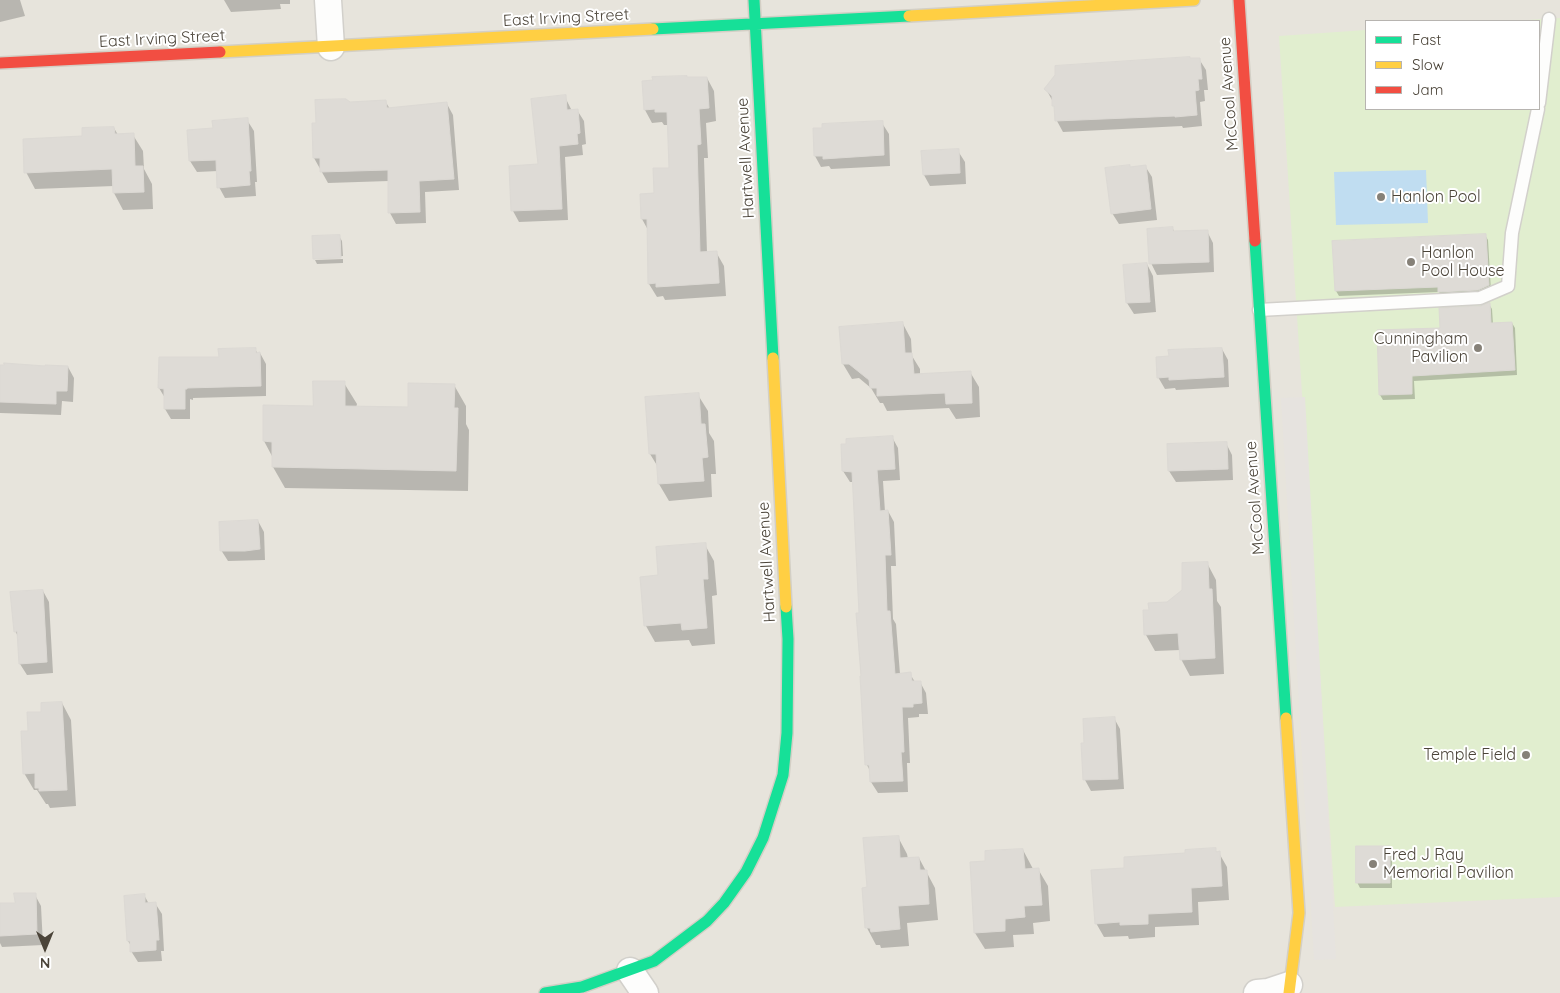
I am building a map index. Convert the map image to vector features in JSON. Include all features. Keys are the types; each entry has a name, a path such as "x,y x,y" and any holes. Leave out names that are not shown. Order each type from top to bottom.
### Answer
{"street":[{"path":"328,0 331,47"},
{"name":"Hartwell Avenue","path":"545,993 582,988 654,961 707,921 724,903 746,872 763,838 783,775 787,733 788,639 754,0"},
{"name":"East Irving Street","path":"0,62 331,47 1194,0"},
{"name":"McCool Avenue","path":"1239,0 1299,913 1289,989"},
{"path":"630,971 645,993"},
{"path":"1257,993 1289,989"}],"lane":[{"path":"1540,95 1549,19"},
{"path":"1259,310 1480,298 1508,286 1512,233 1538,110"}],"shaded area":[{"path":"0,0 1560,0 1560,993 0,993"},
{"path":"1305,397 1336,959 1314,960 1281,398"}],"green space":[{"path":"1560,18 1560,897 1335,907 1279,36 1365,30 1365,110 1540,110 1540,20 1528,20"}],"water":[{"name":"Hanlon Pool","path":"1426,170 1428,223 1336,225 1334,172"}],"building":[{"path":"1190,57 1200,58 1202,79 1198,79 1199,90 1195,91 1197,115 1055,121 1052,96 1044,89 1055,75 1055,66"},
{"path":"652,77 707,77 709,108 699,109 701,144 697,145 700,252 717,251 719,283 656,287 656,283 648,284 647,219 641,219 640,194 654,193 653,168 669,168 667,112 655,112 655,109 644,110 642,81 653,80"},
{"path":"566,95 567,110 578,109 580,133 577,134 578,144 559,146 562,209 511,211 509,166 538,164 531,99"},
{"path":"346,99 350,102 386,100 387,108 447,102 454,179 419,181 420,212 388,213 388,170 320,172 320,158 313,158 312,123 316,123 315,100"},
{"path":"248,118 250,185 217,188 216,160 189,161 187,130 213,128 212,121"},
{"path":"883,121 884,155 823,159 823,156 814,156 813,128 822,128 822,124"},
{"path":"114,127 115,134 134,133 135,166 143,166 144,192 113,193 112,169 24,173 23,139 82,136 82,128"},
{"path":"959,149 960,173 923,175 921,151"},
{"path":"1130,165 1130,167 1146,165 1151,209 1111,214 1105,168"},
{"path":"1173,227 1173,231 1208,230 1209,262 1149,264 1147,229"},
{"name":"Hanlon Pool House","path":"1486,234 1489,285 1478,290 1438,292 1438,287 1335,291 1332,241"},
{"path":"340,235 341,258 313,259 312,236"},
{"path":"1147,263 1150,302 1126,303 1123,265"},
{"path":"1490,303 1491,323 1512,322 1515,370 1412,376 1412,394 1379,395 1377,330 1440,328 1439,308 1480,306"},
{"path":"903,322 905,353 912,353 914,374 971,371 972,403 946,404 945,393 877,396 877,388 870,388 869,380 849,364 842,364 839,327"},
{"path":"256,348 256,353 260,352 261,386 187,388 185,389 185,409 164,409 164,389 158,388 159,357 219,357 218,349"},
{"path":"1222,348 1224,377 1169,380 1169,377 1157,378 1156,357 1169,356 1168,350"},
{"path":"4,363 68,366 67,391 56,391 56,404 0,402 0,365 4,365"},
{"path":"313,381 345,381 345,406 408,407 408,383 455,384 454,408 458,408 456,471 272,467 272,442 263,441 263,405 313,406"},
{"path":"699,393 701,424 705,424 708,457 702,458 704,481 658,484 656,454 649,454 645,397"},
{"path":"893,436 895,469 877,470 880,511 888,510 891,555 885,555 887,611 890,611 895,674 911,672 912,681 921,681 922,703 913,704 913,707 902,707 904,752 901,752 903,781 870,782 869,765 865,765 856,613 859,613 852,472 842,471 841,444 846,444 846,439"},
{"path":"1227,442 1228,469 1168,471 1167,444"},
{"path":"258,520 260,549 220,551 219,522"},
{"path":"706,543 708,579 703,579 707,628 682,630 681,623 644,626 640,577 658,575 656,547"},
{"path":"1208,562 1209,589 1212,589 1215,658 1180,660 1178,633 1144,635 1143,610 1149,610 1148,603 1167,602 1182,590 1182,563"},
{"path":"43,590 47,662 19,664 17,631 14,632 10,592"},
{"path":"62,702 67,790 39,791 39,788 35,788 35,773 23,774 21,731 28,731 27,712 41,712 41,703"},
{"path":"1115,717 1118,779 1083,780 1081,743 1084,743 1083,719"},
{"path":"899,836 900,858 919,857 920,870 927,870 929,904 898,906 900,929 871,932 870,928 865,928 862,888 867,887 863,838"},
{"name":"Fred J Ray Memorial Pavilion","path":"1356,846 1390,846 1390,883 1356,883"},
{"path":"1216,848 1216,852 1220,851 1222,886 1191,888 1192,912 1148,914 1148,924 1120,925 1120,922 1095,924 1091,870 1124,868 1124,857 1185,853 1185,850"},
{"path":"1023,849 1025,869 1039,868 1042,905 1024,906 1025,917 1005,919 1005,931 974,933 970,862 985,861 985,851"},
{"path":"14,893 36,893 37,934 0,936 0,903 15,903"},
{"path":"145,894 145,903 156,902 159,940 156,940 156,950 130,952 130,941 127,941 124,896"}],"traffic: fast":[{"path":"754,0 773,358"},
{"path":"653,29 909,16"},
{"path":"1255,241 1286,718"},
{"path":"545,993 582,987 654,961 707,921 724,903 746,872 763,838 783,775 787,733 788,639 786,607"}],"traffic: slow":[{"path":"909,16 1194,0"},
{"path":"220,52 653,29"},
{"path":"773,358 786,607"},
{"path":"1286,718 1299,913 1289,993"}],"traffic: jam":[{"path":"1239,0 1255,241"},
{"path":"0,63 220,52"}],"place":[{"name":"Hanlon Pool","path":"1381,197"},
{"name":"Hanlon Pool House","path":"1411,262"},
{"name":"Cunningham Pavilion","path":"1478,348"},
{"name":"Temple Field","path":"1526,755"},
{"name":"Fred J Ray Memorial Pavilion","path":"1373,864"}]}
